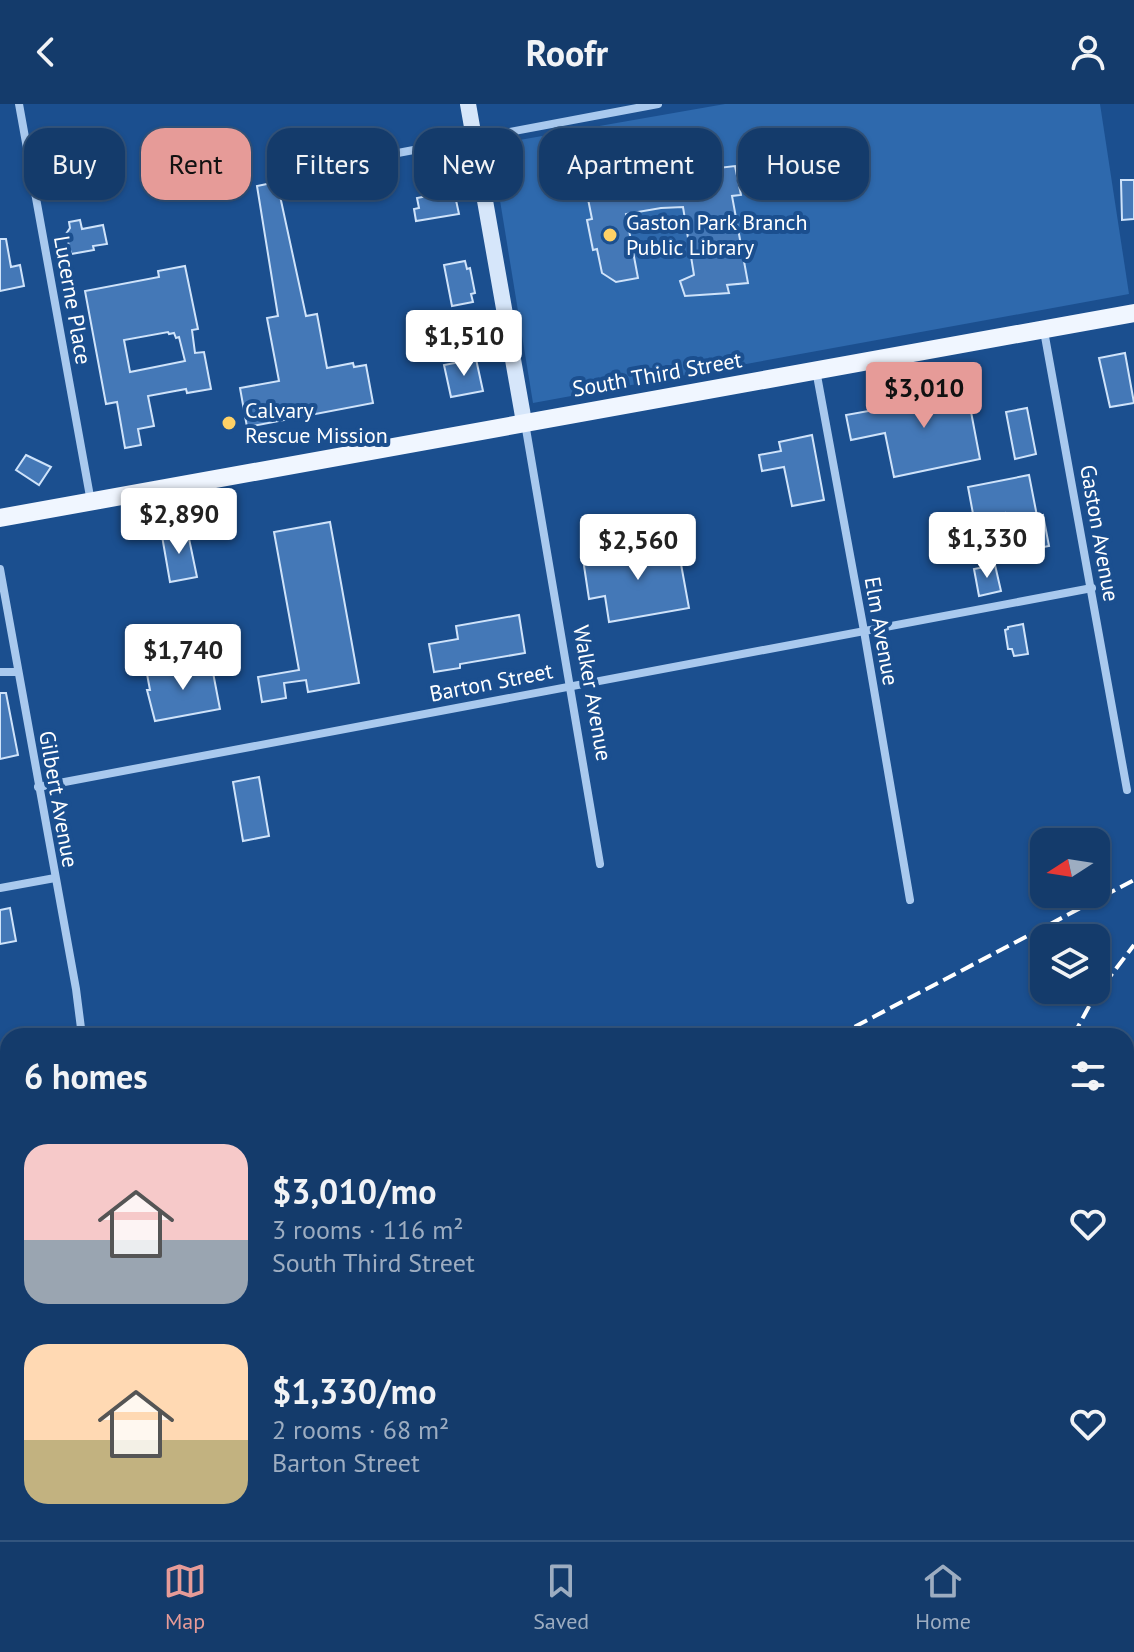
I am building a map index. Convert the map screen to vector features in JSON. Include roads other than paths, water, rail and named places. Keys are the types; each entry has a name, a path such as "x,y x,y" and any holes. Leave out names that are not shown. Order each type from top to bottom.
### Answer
{"main road":[{"name":"South Third Street","path":"0,518 1134,313"}],"street":[{"name":"Lucerne Place","path":"19,104 91,503"},
{"name":"Walker Avenue","path":"468,104 472,128"},
{"path":"523,130 658,104"},
{"name":"Walker Avenue","path":"485,200 600,864"},
{"name":"Gaston Avenue","path":"1044,330 1127,790"},
{"name":"Elm Avenue","path":"816,370 910,900"},
{"name":"Gilbert Avenue","path":"0,569 81,1028"},
{"name":"Barton Street","path":"38,787 1092,588"},
{"path":"0,672 17,672"},
{"path":"0,888 55,878"}],"railway":[{"path":"852,1028 1134,880"},
{"path":"1077,1028 1093,999 1134,945"}],"place":[{"name":"Gaston Park Branch Public Library","path":"610,235"},
{"name":"Calvary Rescue Mission","path":"229,423"}]}
